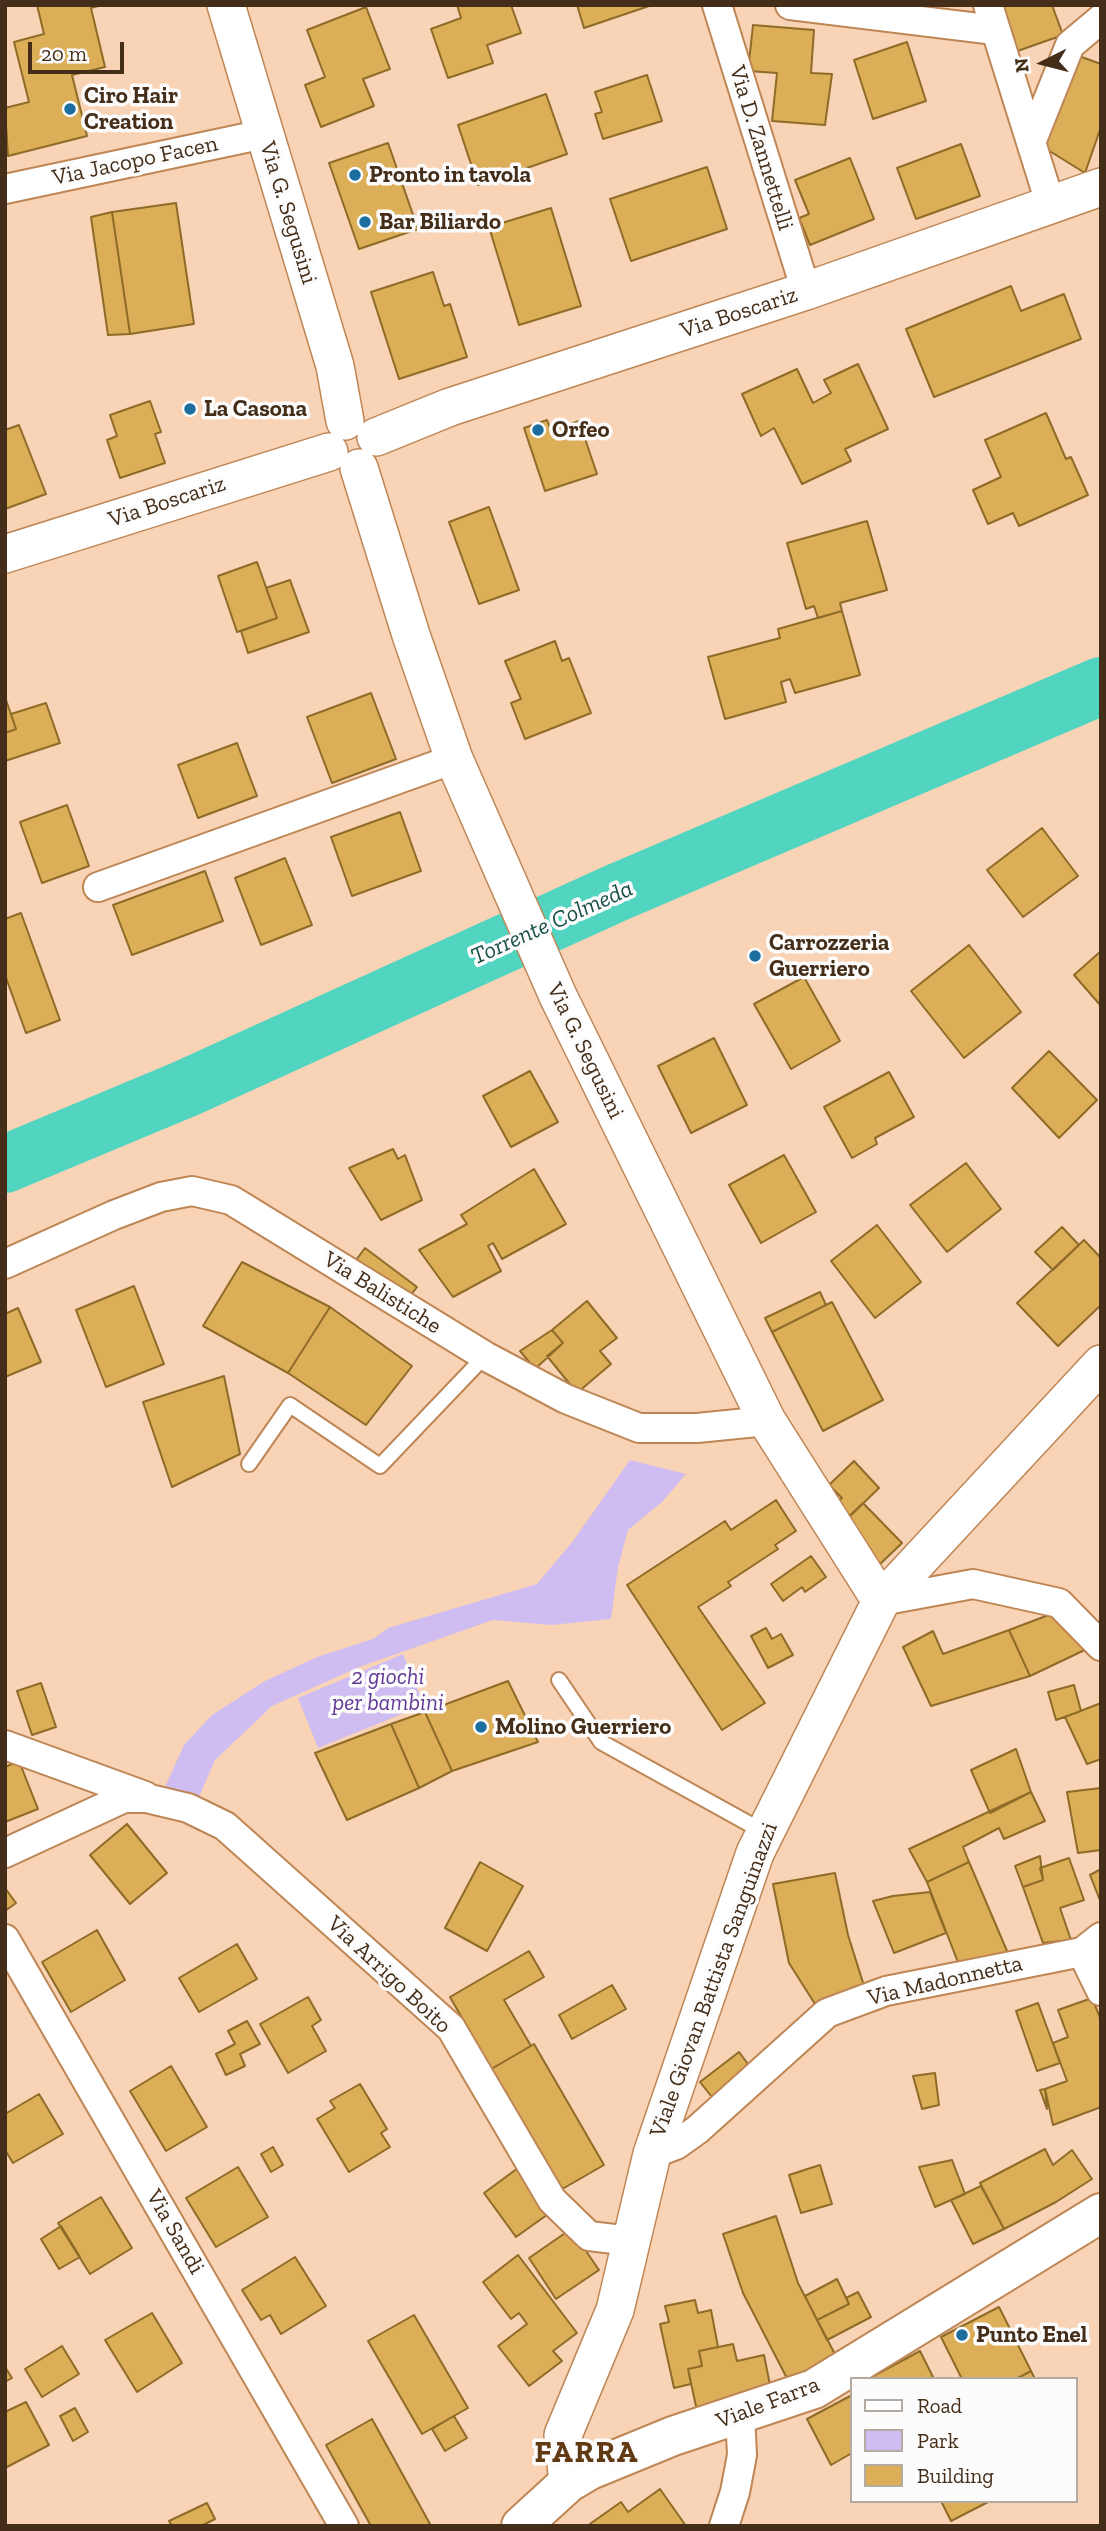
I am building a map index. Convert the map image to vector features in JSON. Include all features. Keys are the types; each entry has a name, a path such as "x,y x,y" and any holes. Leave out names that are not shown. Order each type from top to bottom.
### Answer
{"main road":[{"name":"Viale Farra","path":"521,2526 568,2483 590,2470 655,2443 814,2389 1101,2213"}],"street":[{"name":"Via D. Zannettelli","path":"717,5 806,291"},
{"path":"790,5 992,18 1051,206"},
{"name":"Via G. Segusini","path":"234,7 264,134 335,366 352,445 411,635 454,759 558,996 767,1421 881,1601"},
{"path":"1032,140 1070,45 1101,19"},
{"name":"Via Jacopo Facen","path":"5,189 264,134"},
{"name":"Via Boscariz","path":"5,554 352,445 450,407 806,291 1101,187"},
{"path":"98,887 454,759"},
{"name":"Via Balistiche","path":"5,1264 114,1215 162,1197 192,1191 231,1200 485,1356 566,1399 639,1428 697,1428 767,1421"},
{"name":"Viale Giovan Battista Sanguinazzi","path":"568,2483 563,2435 615,2310 652,2154 765,1833 881,1601 1101,1364"},
{"path":"881,1601 973,1584 1059,1603 1101,1646"},
{"name":"Via Arrigo Boito","path":"5,1745 161,1802"},
{"name":"Via Arrigo Boito","path":"5,1853 124,1798 188,1808 225,1826 451,2028 552,2200 589,2236 631,2241"},
{"name":"Via Sandi","path":"5,1939 344,2526"},
{"path":"1091,1944 1101,1992"},
{"name":"Via Madonnetta","path":"652,2154 676,2145 697,2130 827,2013 886,1991 1091,1944"},
{"path":"724,2526 735,2492 742,2455 740,2415"}],"lane":[{"path":"249,1464 290,1405 380,1466 485,1356"},
{"path":"559,1680 601,1742 765,1833"}],"green space":[{"path":"630,1460 686,1474 662,1502 628,1530 618,1567 611,1619 551,1625 493,1620 359,1667 272,1706 215,1760 196,1804 164,1789 184,1745 212,1715 265,1681 317,1657 373,1639 388,1628 537,1584 573,1541"},
{"name":"2 giochi per bambini","path":"403,1654 424,1705 318,1748 298,1698"}],"building":[{"path":"37,5 102,5 91,8 105,67 72,75 87,136 8,156 5,108 29,102 14,42 44,34"},
{"path":"457,5 511,5 521,33 487,45 493,63 448,78 431,29 461,18"},
{"path":"577,5 652,5 584,28"},
{"path":"992,5 1052,5 1063,35 1009,54"},
{"path":"366,7 390,69 363,79 374,106 321,127 305,85 325,77 307,30"},
{"path":"753,25 814,30 811,73 832,74 825,125 772,121 777,73 748,71"},
{"path":"907,42 926,101 873,119 854,60"},
{"path":"1076,55 1101,64 1101,127 1085,173 1043,147"},
{"path":"647,75 662,121 603,139 595,114 602,112 595,92"},
{"path":"546,94 567,154 478,185 458,125"},
{"path":"388,143 418,229 359,249 329,163"},
{"path":"961,144 980,196 916,219 897,168"},
{"path":"850,158 874,219 810,245 799,218 809,214 795,180"},
{"path":"707,167 727,229 631,261 610,199"},
{"path":"176,203 194,324 130,334 112,212"},
{"path":"551,208 581,306 519,325 489,227"},
{"path":"112,212 130,334 108,335 91,217"},
{"path":"433,272 444,306 450,304 467,357 399,379 371,292"},
{"path":"1011,286 1021,311 1064,294 1081,339 934,397 906,329"},
{"path":"858,364 888,429 845,449 851,461 802,484 774,428 761,436 742,394 797,369 813,403 831,393 824,380"},
{"path":"150,401 161,432 155,434 165,463 120,478 107,440 117,436 110,415"},
{"path":"1046,413 1066,459 1071,457 1088,495 1019,526 1013,513 988,524 973,490 1001,477 985,440"},
{"path":"547,420 551,430 579,421 597,474 545,491 524,428"},
{"path":"19,425 46,494 5,509 5,430"},
{"path":"489,507 519,590 479,604 449,522"},
{"path":"867,521 887,590 840,603 842,611 818,618 814,606 806,609 787,543"},
{"path":"257,562 277,618 237,632 218,576"},
{"path":"290,580 309,632 248,653 241,631 277,618 266,588"},
{"path":"842,611 860,675 795,693 790,679 781,682 786,702 725,719 708,657 780,638 778,629"},
{"path":"555,641 562,661 569,658 591,713 525,739 511,703 521,699 505,661"},
{"path":"371,693 396,759 332,783 307,717"},
{"path":"5,697 16,729 5,733"},
{"path":"46,703 60,743 5,761 5,733 16,729 11,714"},
{"path":"237,743 257,796 198,818 178,765"},
{"path":"67,805 89,866 42,883 20,822"},
{"path":"400,812 421,871 352,896 331,837"},
{"path":"1042,828 1078,876 1023,917 987,870"},
{"path":"285,858 312,925 261,945 235,878"},
{"path":"205,871 223,921 132,955 113,905"},
{"path":"21,913 60,1020 26,1033 5,975 5,919"},
{"path":"969,945 1021,1012 964,1058 911,991"},
{"path":"1101,951 1101,1006 1074,975"},
{"path":"804,977 840,1041 791,1069 754,1004"},
{"path":"714,1038 747,1105 691,1133 658,1066"},
{"path":"1049,1051 1097,1100 1059,1138 1012,1088"},
{"path":"530,1071 558,1122 511,1147 483,1096"},
{"path":"889,1072 914,1117 875,1138 877,1144 852,1158 824,1107"},
{"path":"393,1149 398,1159 405,1155 422,1200 381,1220 349,1168"},
{"path":"784,1155 816,1212 761,1243 729,1185"},
{"path":"966,1163 1001,1209 947,1252 910,1205"},
{"path":"534,1169 566,1224 502,1259 493,1243 488,1246 501,1271 453,1297 419,1250 467,1224 461,1215"},
{"path":"877,1225 921,1282 875,1318 831,1261"},
{"path":"1062,1227 1079,1245 1053,1270 1035,1252"},
{"path":"1084,1240 1101,1258 1101,1305 1058,1346 1017,1303"},
{"path":"365,1248 417,1287 405,1303 353,1264"},
{"path":"242,1262 330,1307 288,1373 203,1326"},
{"path":"134,1286 164,1364 106,1387 76,1310"},
{"path":"820,1292 826,1305 772,1332 765,1318"},
{"path":"587,1301 617,1338 600,1351 611,1364 577,1393 547,1356 563,1343 552,1330"},
{"path":"832,1302 883,1400 823,1431 772,1332"},
{"path":"330,1307 412,1366 366,1425 288,1373"},
{"path":"18,1308 41,1362 5,1377 5,1314"},
{"path":"552,1330 563,1343 535,1369 520,1351"},
{"path":"224,1376 240,1454 172,1487 143,1402"},
{"path":"854,1461 879,1488 847,1519 834,1505 842,1498 829,1485"},
{"path":"776,1500 796,1531 775,1545 778,1549 728,1582 731,1586 698,1607 765,1703 722,1730 627,1585 725,1521 731,1530"},
{"path":"863,1503 902,1543 878,1566 839,1526"},
{"path":"811,1556 826,1577 805,1592 802,1587 783,1601 771,1584"},
{"path":"1054,1613 1091,1647 1030,1676 1009,1630"},
{"path":"766,1628 772,1639 781,1634 793,1655 768,1668 751,1636"},
{"path":"1009,1630 1030,1676 931,1706 903,1647 933,1631 943,1654"},
{"name":"Molino Guerriero","path":"508,1681 538,1742 452,1771 425,1712"},
{"path":"41,1683 56,1727 32,1735 17,1691"},
{"path":"1074,1685 1081,1711 1056,1720 1048,1692"},
{"path":"1101,1703 1101,1759 1087,1764 1065,1717"},
{"path":"425,1712 452,1771 419,1788 391,1724"},
{"path":"391,1724 419,1788 347,1820 315,1753"},
{"path":"1016,1749 1031,1792 990,1813 971,1770"},
{"path":"19,1761 38,1809 5,1822 5,1767"},
{"path":"1101,1788 1101,1850 1078,1853 1067,1792"},
{"path":"1031,1792 1045,1821 1004,1839 999,1828 963,1847 969,1862 927,1882 909,1849"},
{"path":"127,1824 167,1873 130,1904 90,1855"},
{"path":"1040,1856 1043,1880 1023,1887 1015,1866"},
{"path":"1069,1858 1084,1900 1060,1908 1071,1940 1043,1943 1023,1887 1043,1880 1040,1868"},
{"path":"480,1862 523,1886 487,1951 445,1928"},
{"path":"969,1862 1010,1958 959,1965 927,1882"},
{"path":"1101,1869 1101,1903 1090,1875"},
{"path":"835,1873 848,1935 865,1989 815,2004 789,1963 773,1884"},
{"path":"5,1888 16,1903 5,1911"},
{"path":"930,1892 946,1933 894,1953 873,1901"},
{"path":"97,1930 125,1980 71,2012 42,1962"},
{"path":"237,1944 257,1979 199,2012 179,1978"},
{"path":"529,1951 544,1977 504,2000 531,2046 491,2069 450,1997"},
{"path":"612,1985 626,2009 572,2039 559,2015"},
{"path":"308,1997 321,2020 312,2026 326,2051 288,2073 260,2024"},
{"path":"1092,1998 1101,2020 1101,2107 1053,2125 1045,2089 1067,2081 1053,2043 1068,2037 1058,2010"},
{"path":"1038,2003 1060,2063 1037,2071 1016,2011"},
{"path":"247,2021 260,2044 240,2054 245,2066 226,2075 216,2054 235,2044 228,2031"},
{"path":"534,2044 604,2165 557,2192 488,2071"},
{"path":"739,2052 754,2072 715,2101 700,2082"},
{"path":"171,2066 207,2127 166,2151 130,2091"},
{"path":"935,2073 939,2105 922,2109 913,2076"},
{"path":"360,2084 387,2129 381,2133 390,2147 349,2172 317,2119 335,2108 330,2101"},
{"path":"1045,2089 1047,2109 1040,2090"},
{"path":"39,2094 63,2134 13,2163 5,2150 5,2114"},
{"path":"273,2147 283,2165 271,2172 261,2154"},
{"path":"1045,2149 1053,2165 1072,2150 1092,2179 1056,2202 1004,2229 980,2183"},
{"path":"952,2160 965,2194 935,2207 919,2167"},
{"path":"820,2165 832,2204 801,2213 789,2175"},
{"path":"238,2167 268,2217 216,2247 186,2198"},
{"path":"518,2168 551,2212 516,2237 484,2193"},
{"path":"981,2186 1004,2229 973,2244 951,2200"},
{"path":"101,2197 132,2248 90,2274 58,2223"},
{"path":"776,2216 798,2283 838,2360 792,2388 743,2293 723,2234"},
{"path":"61,2226 80,2257 59,2269 41,2239"},
{"path":"571,2229 599,2270 556,2299 529,2258"},
{"path":"518,2255 577,2333 553,2351 562,2361 529,2386 498,2346 527,2324 519,2313 511,2319 483,2282"},
{"path":"295,2257 326,2306 281,2334 270,2315 261,2320 242,2290"},
{"path":"837,2279 849,2304 817,2320 805,2296"},
{"path":"858,2292 871,2317 827,2340 817,2320 849,2304 846,2298"},
{"path":"695,2300 698,2313 711,2310 718,2347 699,2351 702,2366 688,2369 691,2384 674,2388 660,2324 669,2322 665,2306"},
{"path":"999,2307 1031,2371 1020,2377 961,2377 941,2337"},
{"path":"152,2313 182,2363 137,2392 105,2340"},
{"path":"414,2315 468,2408 422,2434 368,2341"},
{"path":"733,2344 737,2361 764,2355 772,2395 697,2411 688,2369 702,2366 699,2351"},
{"path":"62,2346 79,2374 42,2397 25,2369"},
{"path":"920,2351 933,2377 872,2377"},
{"path":"5,2367 12,2378 5,2382"},
{"path":"1031,2371 1034,2377 1020,2377"},
{"path":"850,2396 850,2454 831,2465 807,2419"},
{"path":"26,2402 49,2445 5,2468 5,2412"},
{"path":"75,2408 88,2432 73,2441 60,2416"},
{"path":"454,2416 467,2438 445,2451 432,2429"},
{"path":"372,2419 430,2524 371,2526 326,2445"},
{"path":"660,2489 686,2526 587,2526 621,2502 628,2512"},
{"path":"207,2503 215,2519 201,2526 172,2526 169,2521"},
{"path":"942,2503 986,2503 951,2521"}],"waterway":[{"name":"Torrente Colmeda","path":"5,1164 187,1088 618,892 1101,686"}],"place":[{"name":"Ciro Hair Creation","path":"70,109"},
{"name":"Pronto in tavola","path":"355,175"},
{"name":"Bar Biliardo","path":"365,222"},
{"name":"La Casona","path":"190,409"},
{"name":"Orfeo","path":"538,430"},
{"name":"Carrozzeria Guerriero","path":"755,956"},
{"name":"Molino Guerriero","path":"481,1727"},
{"name":"Punto Enel","path":"962,2335"}],"district":[{"name":"FARRA","path":"587,2453"}]}
